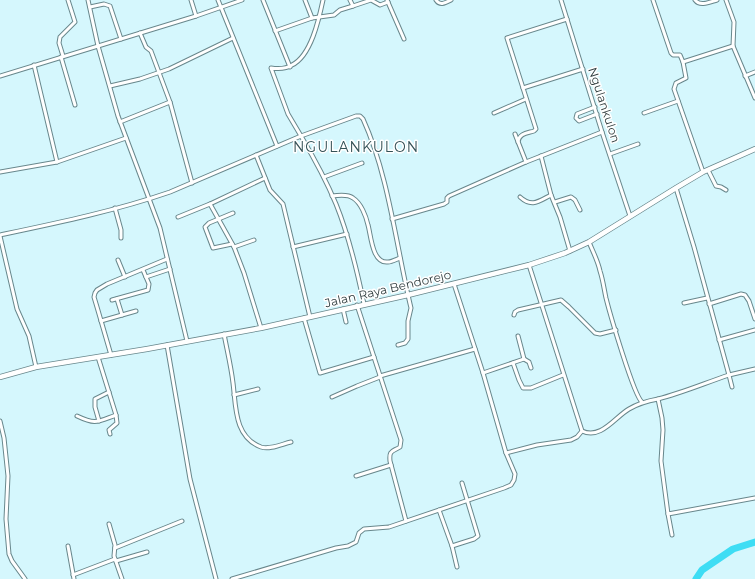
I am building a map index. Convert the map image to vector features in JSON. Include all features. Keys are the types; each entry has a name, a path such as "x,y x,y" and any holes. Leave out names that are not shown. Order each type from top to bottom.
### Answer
{"main road":[{"name":"Jalan Raya Bendorejo","path":"0,377 36,368 261,328 408,295 529,265 570,251 590,242 630,216 706,171 755,149"}],"street":[{"path":"68,0 75,22 60,37 59,43 75,105"},
{"path":"88,0 98,46 120,122 160,228 188,341"},
{"path":"191,0 196,16"},
{"path":"218,0 232,38 277,146"},
{"path":"0,76 196,16 242,0"},
{"path":"263,0 290,67"},
{"path":"305,0 312,18"},
{"path":"324,0 304,53 299,61 290,67 278,69 271,68 288,114 324,177 347,234 364,304"},
{"path":"350,0 353,6"},
{"path":"275,31 319,16 334,16 340,10 371,0 380,5 388,1 404,39"},
{"path":"436,0 441,4 450,0"},
{"name":"Ngulankulon","path":"561,0 630,216"},
{"path":"653,0 671,53 673,55 680,55 683,62 686,78 676,82 674,89 678,101 706,171 716,186 722,187 726,190"},
{"path":"695,0 700,4 717,0"},
{"path":"726,0 734,22 733,46 755,98"},
{"path":"90,7 104,4 110,6 121,39"},
{"path":"518,142 518,138 533,132 536,129 508,38 567,19"},
{"path":"140,33 146,47 151,51 170,102 192,183"},
{"path":"110,86 159,73 177,66 232,38"},
{"path":"683,62 733,46"},
{"path":"34,65 57,162"},
{"path":"523,88 583,69"},
{"path":"745,76 755,72"},
{"path":"494,113 526,100"},
{"path":"644,113 678,101"},
{"path":"120,122 170,102"},
{"path":"595,108 577,114 576,118 579,121 597,114"},
{"path":"36,368 29,336 17,309 0,235 71,220 150,199 192,183 301,136 356,116 360,116 366,127 376,157 392,219 411,308 408,321 408,340 398,346"},
{"path":"392,219 444,204 447,202 447,198 449,196 526,162 602,132"},
{"path":"515,134 526,162"},
{"path":"0,172 57,162 126,138"},
{"path":"610,154 638,144"},
{"path":"256,155 273,193 283,204 310,317"},
{"path":"541,156 551,195 555,202 570,251"},
{"path":"324,177 362,163"},
{"path":"178,217 210,204 265,178"},
{"path":"676,188 694,247 732,387"},
{"path":"520,197 527,203 531,204 551,195"},
{"path":"332,196 350,196 354,198 368,223 372,245 375,253 381,260 388,262 400,258"},
{"path":"555,202 571,197 575,200 580,210"},
{"path":"210,204 232,244 244,272 261,328"},
{"path":"114,208 121,230 120,238"},
{"path":"232,244 214,248 212,247 205,227 206,224 233,213"},
{"path":"293,247 347,234"},
{"path":"234,248 254,240"},
{"path":"590,242 600,270 606,298 630,377 637,395 642,402"},
{"path":"111,355 94,297 95,293 107,284 167,259"},
{"path":"118,260 125,277"},
{"path":"529,265 582,431"},
{"path":"146,277 170,269"},
{"path":"112,300 148,290 149,288 143,270"},
{"path":"232,579 336,548 348,546 356,542 358,533 364,529 389,527 504,488 511,484 514,480 515,474 506,453 483,373 454,284"},
{"path":"709,304 741,294 745,295 753,309 755,319"},
{"path":"684,303 707,298"},
{"path":"117,299 122,315"},
{"path":"514,315 518,310 561,300 595,333 600,334 616,330"},
{"path":"358,305 401,440 400,447 392,451 390,454 391,465 406,521"},
{"path":"343,309 346,322"},
{"path":"101,321 136,311"},
{"path":"304,318 320,373 374,357"},
{"path":"719,340 755,330"},
{"path":"224,334 238,422 247,437 261,447 266,448 291,442"},
{"path":"518,336 524,359 528,362 531,368"},
{"path":"167,345 190,479 216,579"},
{"path":"332,397 380,376 475,349"},
{"path":"98,357 116,415 117,423 109,430 110,434"},
{"path":"483,373 524,359"},
{"path":"513,363 523,388 531,388 564,375"},
{"path":"582,431 590,434 602,430 627,410 642,402 658,399 728,375 755,370"},
{"path":"234,395 258,389"},
{"path":"100,421 95,407 95,399 108,392"},
{"path":"658,399 663,424 663,444 660,461 672,535"},
{"path":"77,416 90,422 100,421 116,415"},
{"path":"0,422 4,438 8,476 6,519 9,554 12,561 25,579"},
{"path":"506,453 537,445 571,440 577,437 582,431"},
{"path":"0,458 5,457"},
{"path":"356,476 391,465"},
{"path":"452,546 474,539 478,536 462,483"},
{"path":"668,514 755,498"},
{"path":"439,510 452,546 457,567"},
{"path":"115,548 182,521"},
{"path":"109,524 115,548 114,556 122,579"},
{"path":"68,546 73,577 115,560 147,552"}],"waterway":[{"path":"696,579 702,570 733,549 755,542"}],"district":[{"name":"NGULANKULON","path":"356,147"}]}
